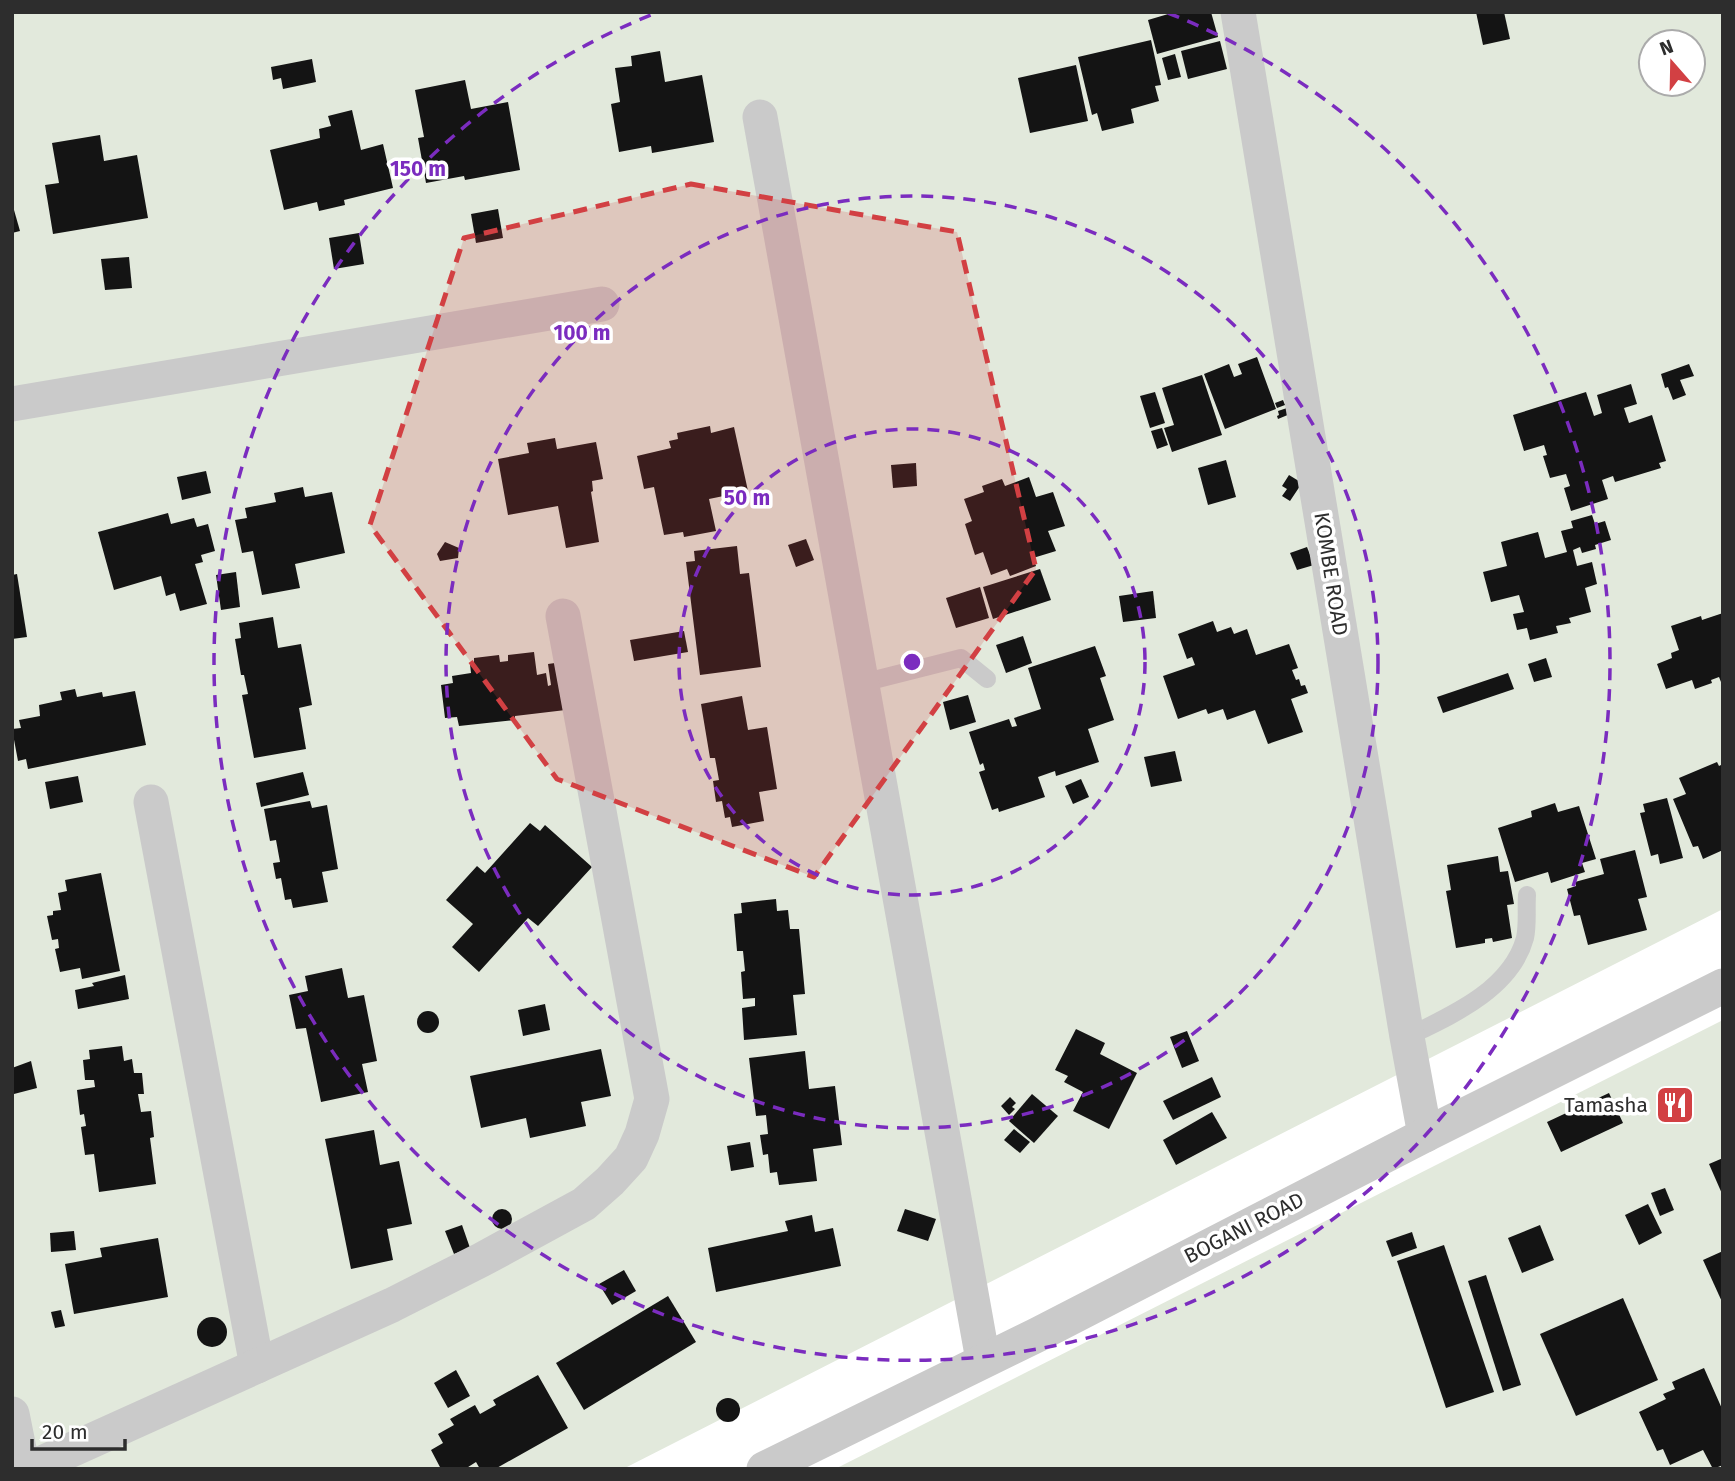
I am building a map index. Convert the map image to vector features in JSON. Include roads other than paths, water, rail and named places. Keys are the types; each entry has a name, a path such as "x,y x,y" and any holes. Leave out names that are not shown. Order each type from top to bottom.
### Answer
{"street":[{"name":"KOMBE ROAD","path":"1238,12 1406,1037 1425,1135"},
{"path":"760,117 983,1360"},
{"path":"12,404 603,304"},
{"path":"29,1469 392,1305 481,1260 583,1204 631,1158 652,1099 563,616"},
{"path":"151,802 257,1366"},
{"name":"BOGANI ROAD","path":"764,1469 1037,1335 1425,1135 1723,986"},
{"path":"12,1414 23,1469"}],"lane":[{"path":"862,683 961,657 987,679"},
{"path":"1406,1037 1477,1000 1508,970 1520,953 1525,936 1527,895"}],"place":[{"name":"Tamasha","path":"1675,1105"}]}
